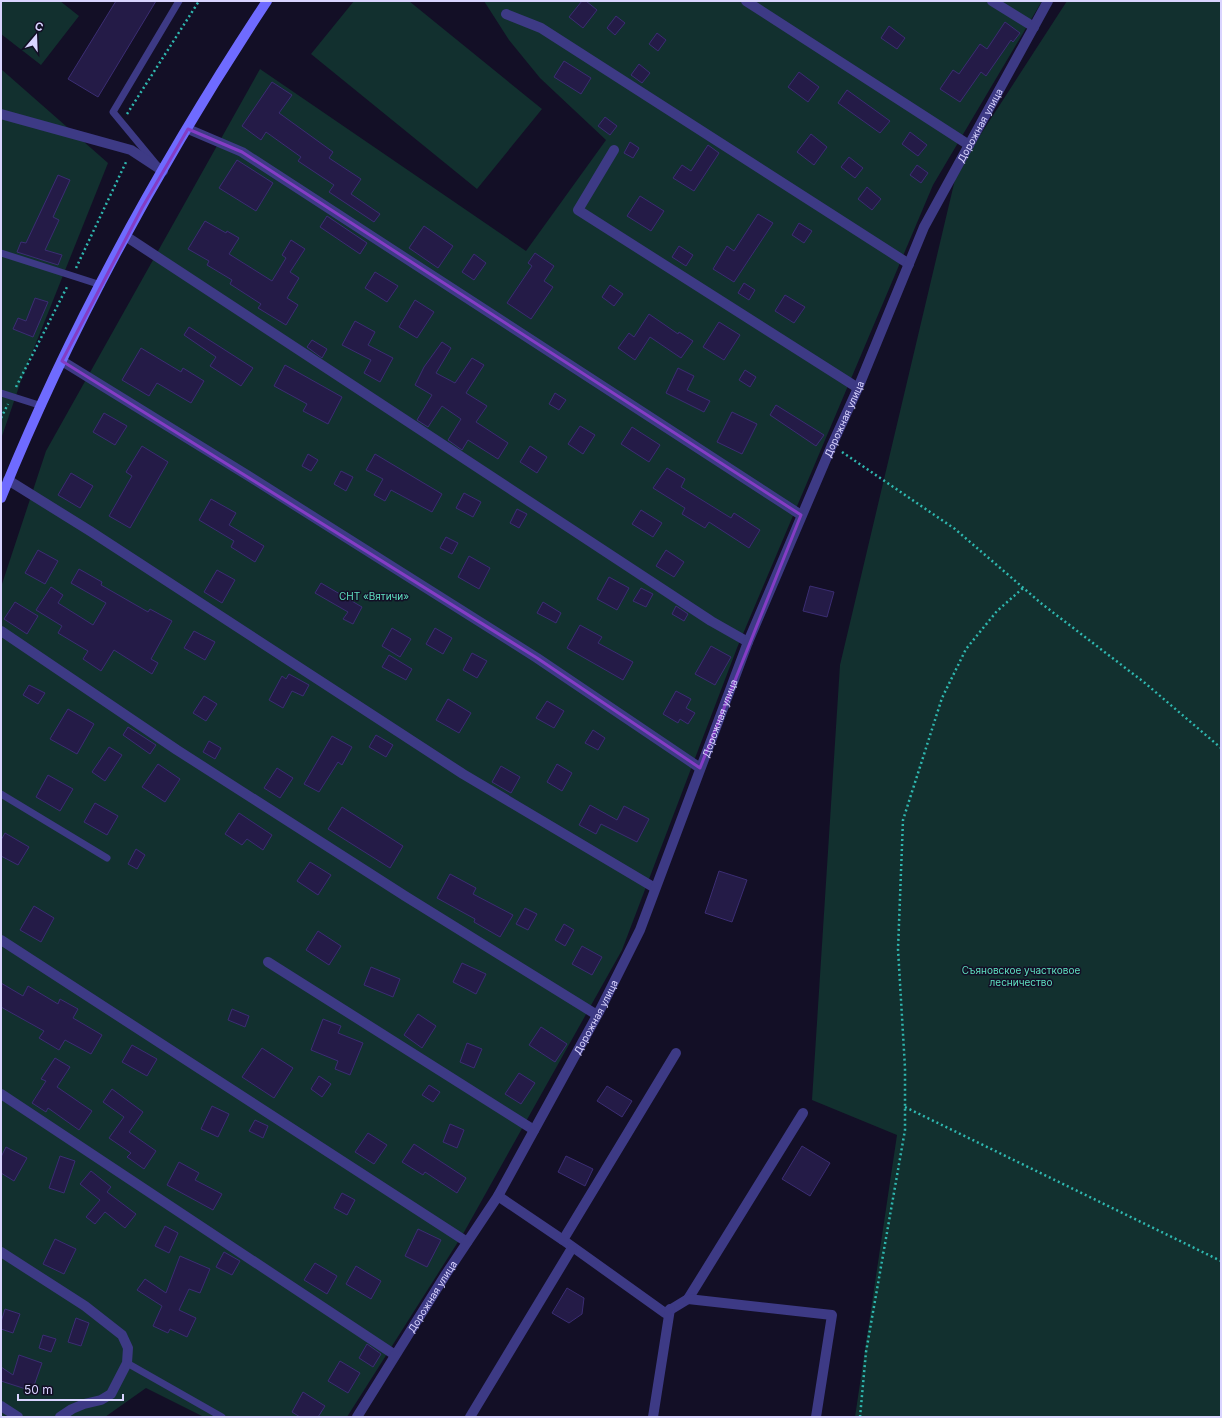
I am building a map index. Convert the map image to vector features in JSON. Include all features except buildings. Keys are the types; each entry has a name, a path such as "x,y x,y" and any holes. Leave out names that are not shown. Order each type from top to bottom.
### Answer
{"main road":[{"path":"1,498 62,361 101,285 163,171 267,1"}],"street":[{"path":"746,1 969,145"},
{"path":"992,1 1034,27"},
{"name":"Дорожная улица","path":"357,1417 467,1242 498,1196 597,1015 640,930 748,642 801,515 858,388 924,227 1048,1"},
{"path":"506,14 540,28 909,264"},
{"path":"1,114 131,150 163,171"},
{"path":"188,129 242,152 801,515"},
{"path":"614,150 578,210 858,388"},
{"path":"127,237 711,620 748,642"},
{"path":"62,361 248,475 537,658 700,768"},
{"path":"8,480 90,530 463,774 656,888"},
{"path":"1,631 177,750 404,896 597,1015"},
{"path":"1,940 467,1242"},
{"path":"268,962 534,1130"},
{"path":"563,1240 676,1053"},
{"path":"1,1094 395,1355"},
{"path":"498,1196 563,1240 572,1248 665,1313 688,1299 803,1113"},
{"path":"470,1417 572,1248"},
{"path":"1,1252 85,1306 122,1335 128,1348 127,1363 111,1394 101,1400 72,1409 60,1417"},
{"path":"688,1299 832,1316 816,1417"},
{"path":"653,1417 670,1310"},
{"path":"1,1406 18,1417"}],"lane":[{"path":"163,171 113,112 179,1"},
{"path":"1,253 101,285"},
{"path":"1,393 42,406"},
{"path":"1,794 107,858"},
{"path":"127,1363 222,1417"}],"path":[{"path":"122,122 199,1"},
{"path":"832,445 955,529 1042,604 1145,683 1221,748"},
{"path":"860,1417 866,1352 905,1130 905,1068 898,949 903,820 942,698 966,650 997,611 1023,588"},
{"path":"905,1107 1221,1261"}],"highlighted area":[{"path":"188,129 242,152 801,515 700,768 537,658 62,361 142,208"}],"green space":[{"path":"1,1 60,1 79,16 41,65 1,34"},
{"path":"354,1 409,1 542,109 477,189 311,54"},
{"name":"СНТ «Вятичи»","path":"484,1 1042,1 933,185 737,648 622,950 463,1234 347,1417 204,1417 146,1388 105,1417 1,1417 1,587 46,451 260,69 526,251 606,140 540,78 509,40"},
{"name":"Съяновское участковое лесничество","path":"1067,1 1221,1 1221,1417 855,1417 897,1135 812,1100 840,665 957,171"},
{"path":"1,69 108,163 22,378 1,439"}]}
